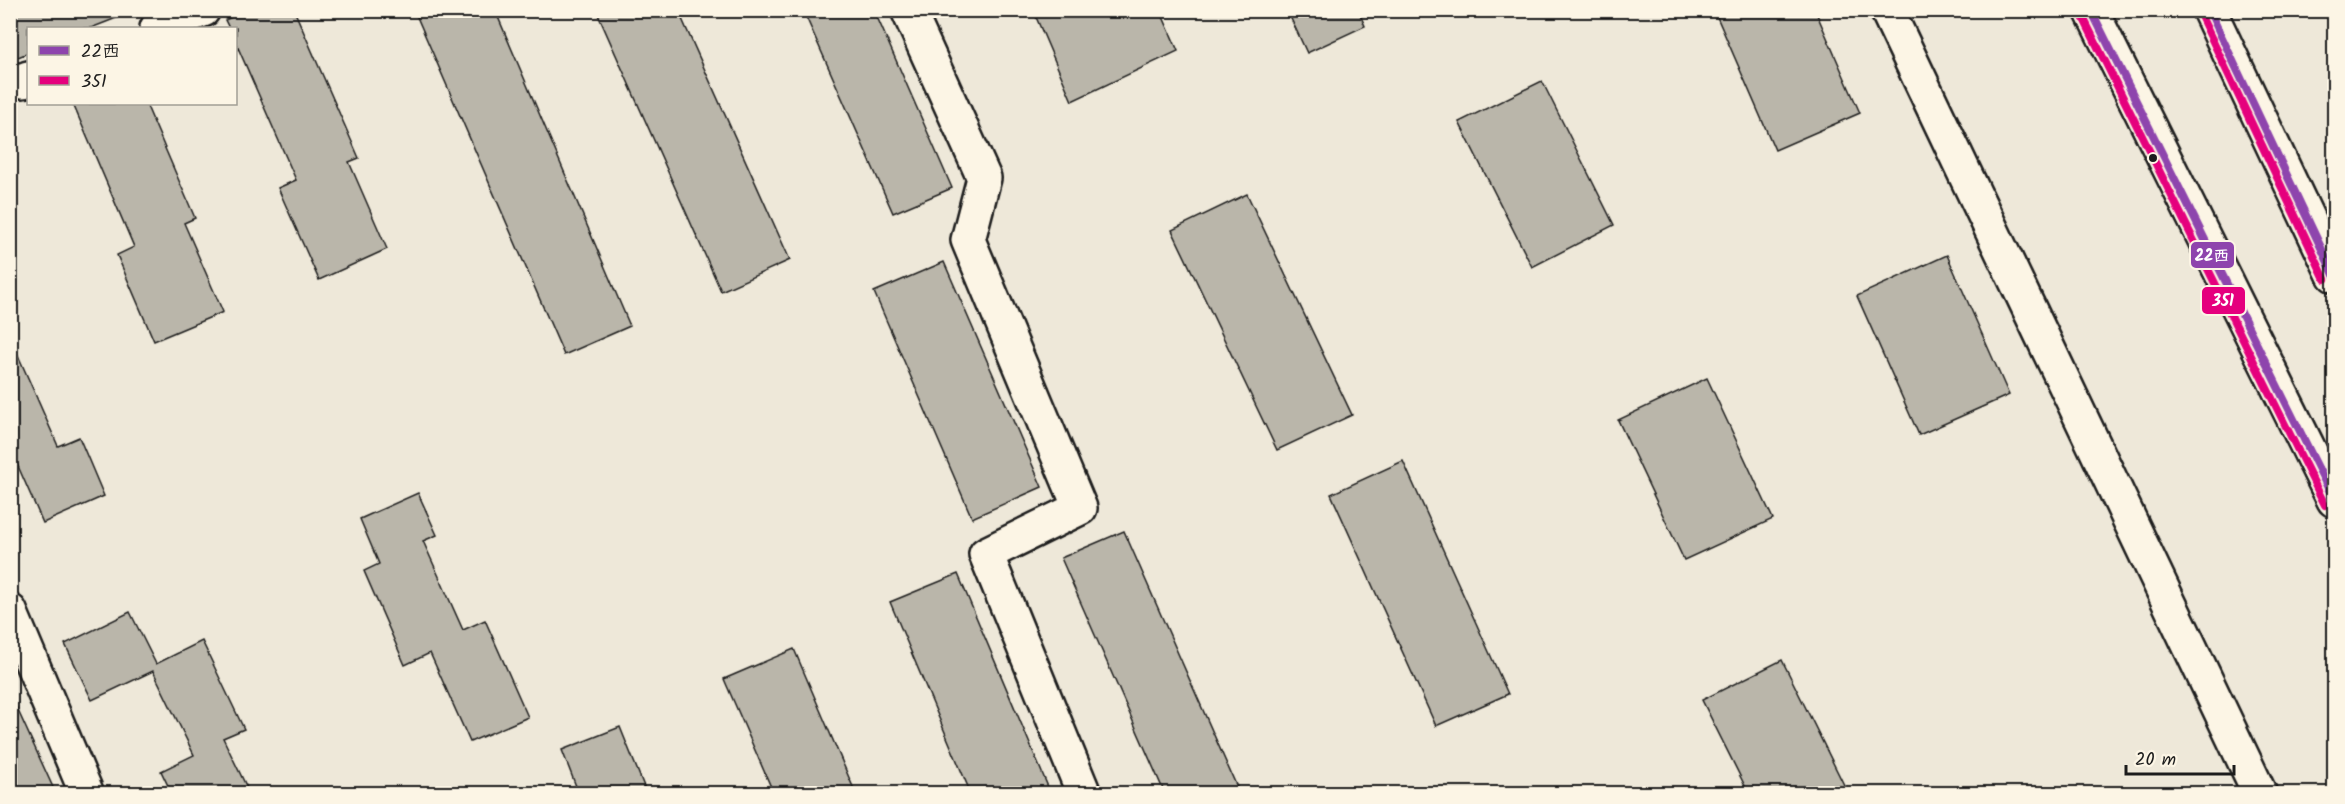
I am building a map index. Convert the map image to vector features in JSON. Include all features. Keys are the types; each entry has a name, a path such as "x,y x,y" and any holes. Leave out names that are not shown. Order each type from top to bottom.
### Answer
{"street":[{"path":"160,27 203,10"},
{"path":"908,10 984,177 968,240 1080,508 986,554 1084,794"},
{"path":"1887,10 2260,794"},
{"path":"2091,10 2334,500"},
{"path":"2209,10 2334,275"},
{"path":"10,79 23,81 27,79"},
{"path":"10,610 87,794"}],"building":[{"path":"10,10 137,10 94,27 27,27 27,53 18,57 10,55"},
{"path":"247,10 294,10 359,158 349,162 387,249 319,280 278,188 296,180 237,45 237,27 228,27 225,20"},
{"path":"414,10 495,10 630,326 564,355"},
{"path":"596,10 678,10 790,260 721,291"},
{"path":"803,10 874,10 952,188 893,213"},
{"path":"1033,10 1160,10 1178,51 1072,101"},
{"path":"1287,10 1358,10 1365,26 1307,53"},
{"path":"1714,10 1815,10 1860,113 1775,150"},
{"path":"1542,81 1614,225 1532,267 1459,122"},
{"path":"73,105 146,105 195,218 184,223 223,312 154,341 117,255 134,247"},
{"path":"1247,194 1352,415 1277,450 1172,230"},
{"path":"1947,255 2009,395 1919,435 1857,296"},
{"path":"944,262 1042,487 972,518 874,292"},
{"path":"10,337 58,446 79,437 104,496 43,523 17,464 10,467"},
{"path":"1707,378 1773,519 1684,560 1618,420"},
{"path":"1403,461 1508,694 1436,726 1331,494"},
{"path":"418,493 437,535 423,541 463,630 485,620 528,717 470,742 430,653 405,665 364,571 379,564 360,519"},
{"path":"1124,531 1240,794 1165,794 1061,558"},
{"path":"958,574 1051,794 971,794 890,602"},
{"path":"130,612 156,664 202,641 244,729 223,738 250,794 172,794 161,771 194,755 153,671 92,700 65,644"},
{"path":"794,649 856,794 774,794 724,679"},
{"path":"1782,660 1847,794 1749,794 1702,700"},
{"path":"10,693 56,794 10,794"},
{"path":"620,727 647,794 579,794 562,750"}],"transit line":[{"name":"22西","path":"2091,10 2334,500"},
{"name":"22西","path":"2209,10 2334,275"},
{"name":"351","path":"2200,14 2325,279"},
{"name":"351","path":"2082,15 2325,505"}]}
